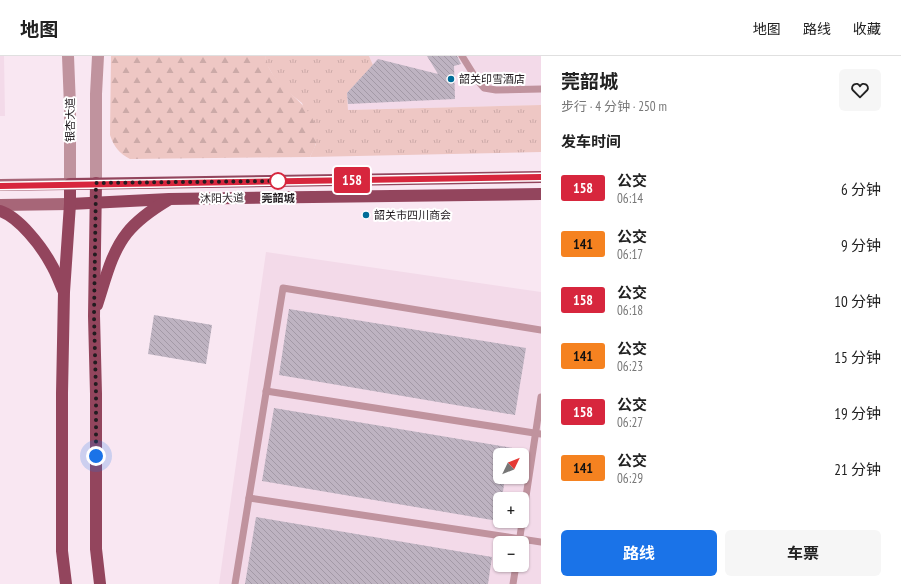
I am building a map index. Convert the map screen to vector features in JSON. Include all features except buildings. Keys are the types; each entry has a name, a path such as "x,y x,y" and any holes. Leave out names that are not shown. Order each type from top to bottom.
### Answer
{"main road":[{"name":"沐阳大道","path":"0,186 96,183 541,177"},
{"path":"96,183 94,316 96,394 96,549 100,584"},
{"path":"66,584 62,551 62,393 64,292 70,184"},
{"name":"沐阳大道","path":"0,205 70,204 169,199 541,194"},
{"path":"94,316 119,244 127,232 137,222 147,213 169,199"},
{"path":"0,211 4,212 17,222 41,248 51,264 64,292"}],"street":[{"name":"银杏大道","path":"68,56 70,106 70,184"},
{"path":"96,183 96,94 98,56"}],"lane":[{"path":"462,56 477,80 484,88 488,90 541,89"},
{"path":"235,584 283,288 541,330"},
{"path":"266,391 538,434"},
{"path":"521,536 538,434 541,397"},
{"path":"249,498 493,537"},
{"path":"529,541 541,542"},
{"path":"513,584 515,572"}],"shaded area":[{"path":"0,56 4,56 5,116 0,116"},
{"name":"韶关印雪酒店","path":"369,56 541,56 541,105 348,110 347,93 373,65"},
{"path":"266,252 541,292 541,584 219,584"}],"green space":[{"path":"111,56 265,56 269,69 277,80 305,107 312,117 316,129 316,143 310,157 130,159 117,149 110,135"},
{"path":"265,56 369,56 373,65 347,93 348,110 541,105 541,152 310,157 316,144 302,103 284,89 274,77 266,63"}],"bus line":[{"name":"158","path":"0,186 96,183 541,177"}],"place":[{"name":"韶关印雪酒店","path":"451,79"},
{"name":"莞韶城","path":"278,181"},
{"name":"韶关市四川商会","path":"366,215"}],"route":[{"path":"96,456 94,316 96,183 278,181"}]}
